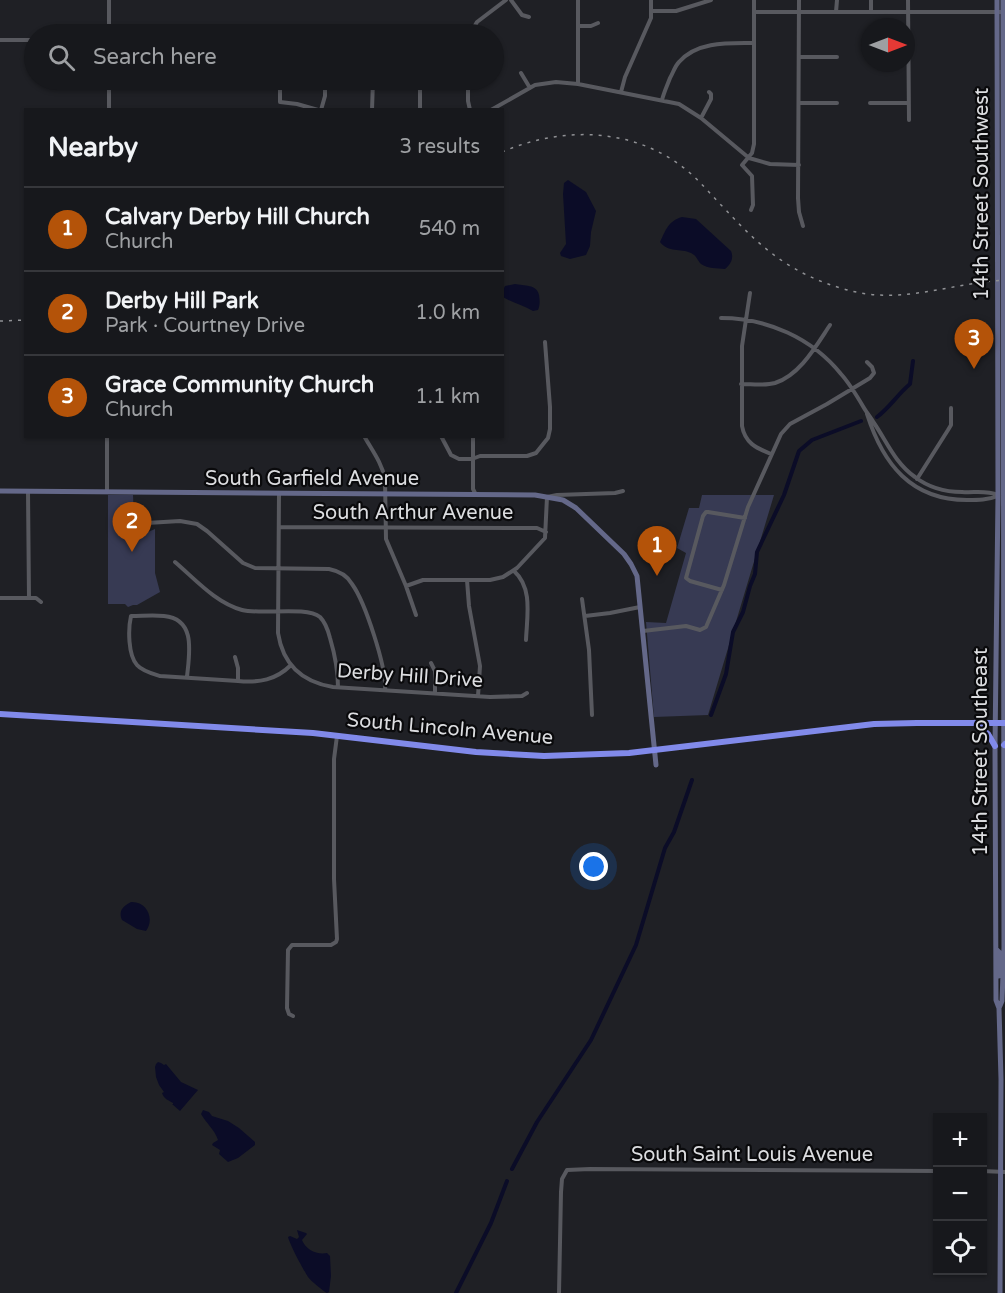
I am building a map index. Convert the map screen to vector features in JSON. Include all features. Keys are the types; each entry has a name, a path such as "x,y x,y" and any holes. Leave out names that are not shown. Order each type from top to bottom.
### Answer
{"highway":[{"name":"South Lincoln Avenue","path":"0,714 271,730 516,755 595,755 654,750 862,725 1004,723"},
{"path":"975,723 987,734 995,746"}],"main road":[{"name":"14th Street Southwest","path":"997,0 1000,12 1002,63 1002,496"},
{"name":"14th Street Southwest","path":"1000,12 1003,0"},
{"name":"South Garfield Avenue","path":"0,491 547,497"},
{"name":"14th Street Southeast","path":"999,1008 1002,1001 1004,947 1002,496"},
{"path":"547,497 563,500 576,508 624,554 632,564 637,576 656,765"},
{"name":"14th Street Southeast","path":"1000,1293 1003,1172 999,1008 996,999 995,746 1002,609"},
{"path":"995,898 998,905 998,935 1004,947"},
{"path":"996,949 999,953 999,976 1003,979"}],"street":[{"path":"109,24 110,0"},
{"path":"476,24 506,0"},
{"path":"511,0 522,15 529,17"},
{"path":"578,0 578,84"},
{"path":"621,92 625,77 649,24 651,0"},
{"path":"651,11 676,11 711,0"},
{"path":"751,210 753,205 752,176 742,165 749,158 754,144 754,0"},
{"path":"799,0 798,198 803,225"},
{"path":"836,12 837,0"},
{"path":"871,0 871,12"},
{"path":"908,0 908,18"},
{"path":"754,12 1000,12"},
{"path":"578,26 591,26 598,23"},
{"path":"0,40 24,40"},
{"path":"662,100 674,69 687,54 720,43 754,44"},
{"path":"799,57 837,57"},
{"path":"907,72 909,120"},
{"path":"521,73 530,88"},
{"path":"495,108 540,84 556,82 578,84 621,92 679,104 701,118 749,158 770,164 799,165"},
{"path":"109,90 109,108"},
{"path":"280,90 280,102 312,108"},
{"path":"320,108 325,90"},
{"path":"372,90 372,108"},
{"path":"420,90 420,108"},
{"path":"468,90 470,108"},
{"path":"701,118 711,99 709,92"},
{"path":"799,103 837,103"},
{"path":"870,103 908,103"},
{"path":"750,293 742,346 742,426 748,441 771,454"},
{"path":"721,318 760,323 796,337 814,348 840,372 897,460 917,479 941,490 990,492 1002,496"},
{"path":"741,384 770,384 786,378 801,366 830,325"},
{"path":"442,438 449,453 459,459 472,459 480,456 527,456 536,453 548,438 551,417 545,342"},
{"path":"643,631 686,626 704,629 722,590 754,494 781,434 790,424 870,378 874,373 867,362"},
{"path":"917,479 951,425 951,408"},
{"path":"866,411 888,461 914,486 932,495 950,499 990,500 1002,496"},
{"path":"107,438 107,491"},
{"path":"364,438 384,472 387,542 416,615"},
{"path":"472,438 473,489 476,495"},
{"path":"28,491 29,598"},
{"name":"South Garfield Avenue","path":"547,497 623,491"},
{"path":"187,677 189,642 183,626 167,616 131,616 130,645 136,665 156,675 254,682 281,674 291,665 279,641 279,494"},
{"path":"406,586 423,580 503,577 514,570 544,540 547,497"},
{"path":"722,590 686,578 703,516 708,512 745,518"},
{"path":"147,523 180,521 197,524 243,563 258,569 323,569 336,570 345,575 352,583 372,630 386,679 385,690"},
{"name":"South Arthur Avenue","path":"279,527 537,528 546,532"},
{"path":"175,562 224,602 245,610 306,612 321,619 328,629 336,657 338,687"},
{"path":"514,570 523,581 527,592 526,640"},
{"path":"467,580 469,606 480,666 478,696"},
{"path":"0,598 36,598 41,602"},
{"path":"582,599 590,659 592,715"},
{"path":"585,616 641,607"},
{"path":"234,657 238,668 238,681"},
{"path":"431,663 435,671 435,693"},
{"name":"Derby Hill Drive","path":"291,665 301,675 327,686 478,696 522,696 527,693"},
{"path":"293,1016 289,1014 287,1008 288,950 295,945 331,945 337,939 334,879 334,759 337,736"},
{"name":"South Saint Louis Avenue","path":"559,1293 561,1192 562,1179 567,1170 933,1171"},
{"path":"987,1171 1003,1172"}],"shaded area":[{"path":"568,180 586,192 596,211 590,246 586,255 570,259 561,256 560,253 566,244 563,194 564,183"},
{"path":"682,217 696,219 731,251 731,261 725,269 704,266 691,253 671,249 660,242 670,224"},
{"path":"515,284 536,289 539,297 538,310 533,311 504,297 505,286"},
{"path":"108,495 133,495 134,518 140,518 143,530 148,532 155,529 155,573 160,592 137,605 128,607 125,604 108,604"},
{"path":"702,495 774,495 708,715 654,717 646,622 666,623 686,553 677,548 689,508 699,508"},
{"path":"131,902 141,904 148,912 150,921 146,931 137,929 122,920 122,909"},
{"path":"158,1062 166,1064 181,1082 198,1090 180,1111 162,1093 164,1092 156,1077 155,1067"},
{"path":"203,1110 239,1128 255,1142 255,1145 238,1158 228,1162 219,1154 220,1150 212,1145 218,1140 201,1114"},
{"path":"297,1230 307,1234 302,1240 309,1249 327,1253 330,1256 331,1276 327,1293 308,1277 294,1251 288,1237 297,1239 299,1237"}],"waterway":[{"path":"877,417 910,384 913,361"},
{"path":"711,715 726,674 733,632 743,612 755,574 757,552 784,495 799,451 812,440 861,421"},
{"path":"512,1169 537,1122 591,1040 636,945 665,848 674,832 692,780"},
{"path":"456,1293 491,1223 507,1181"}],"railway":[{"path":"504,151 547,138 570,135 593,135 638,143 680,165 698,180 751,236 778,258 808,276 844,289 865,294 905,294 1005,280"},
{"path":"0,321 24,320"}],"place":[{"name":"Grace Community Church","path":"974,369"},
{"name":"Derby Hill Park","path":"132,552"},
{"name":"Calvary Derby Hill Church","path":"657,576"}]}
